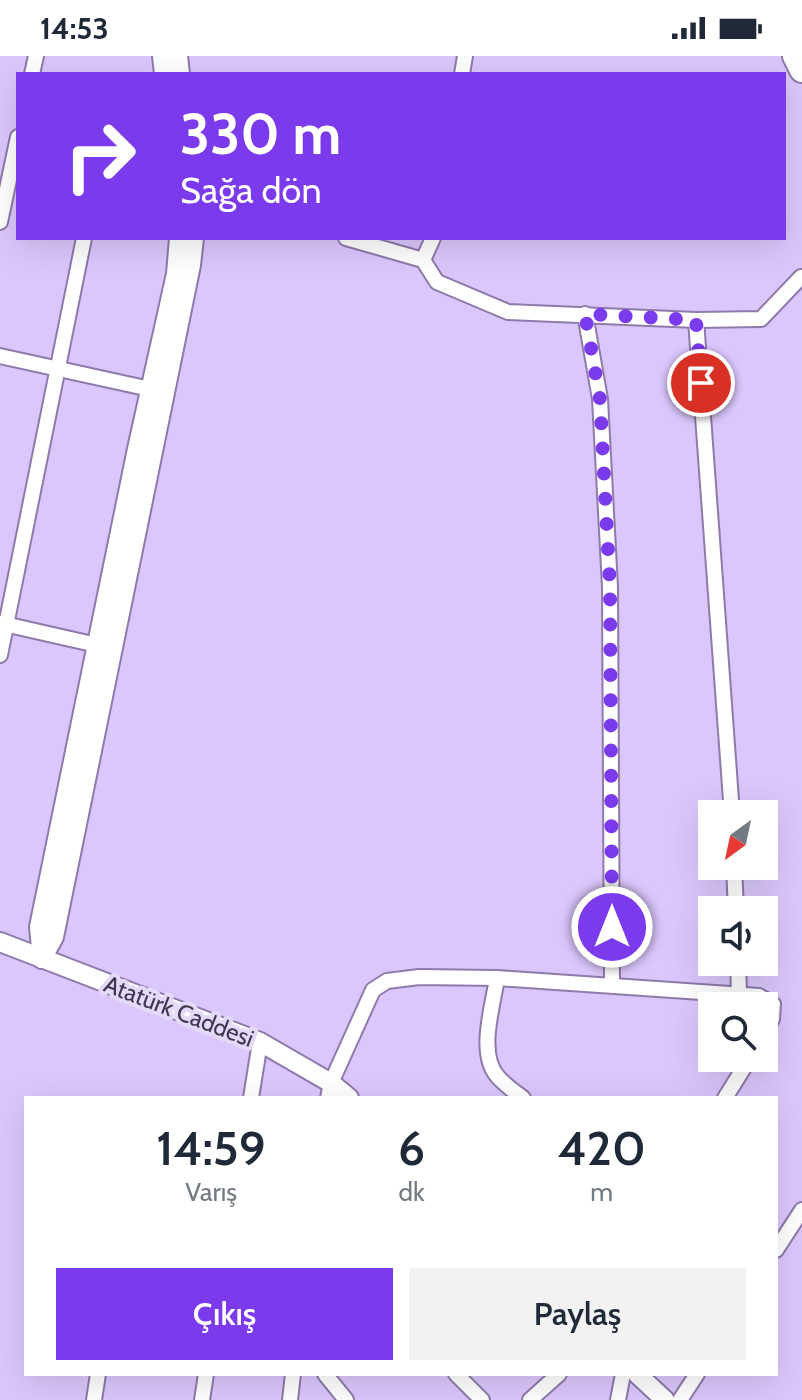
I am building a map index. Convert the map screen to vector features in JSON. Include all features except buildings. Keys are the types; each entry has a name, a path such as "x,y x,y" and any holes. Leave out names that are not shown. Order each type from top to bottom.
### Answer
{"highway":[{"path":"795,56 802,70"}],"street":[{"path":"0,222 16,146"},
{"path":"0,655 3,624 84,240"},
{"path":"42,959 39,927 181,240"},
{"path":"42,959 54,937 191,265 181,240"},
{"path":"353,240 423,260 437,282 508,312 696,320 761,319 801,277"},
{"path":"423,260 432,240"},
{"path":"585,314 600,399 610,587 612,984"},
{"path":"696,320 731,800"},
{"path":"0,356 150,389"},
{"path":"3,624 97,645"},
{"name":"Atatürk Caddesi","path":"0,942 260,1042 329,1091"},
{"path":"329,1091 373,990 387,981 419,977 497,978 704,992"},
{"path":"497,978 488,1044 489,1063 497,1076 521,1096"},
{"path":"251,1096 260,1042"},
{"path":"726,1096 741,1072"},
{"path":"778,1247 802,1210"},
{"path":"94,1400 98,1376"},
{"path":"202,1400 206,1376"},
{"path":"290,1400 293,1376"},
{"path":"327,1376 346,1400"},
{"path":"458,1376 482,1400"},
{"path":"530,1400 557,1376"},
{"path":"618,1400 623,1376"},
{"path":"639,1376 665,1400"},
{"path":"680,1400 696,1376"}],"route":[{"path":"612,927 610,587 600,399 585,314 696,320 701,383"}]}
